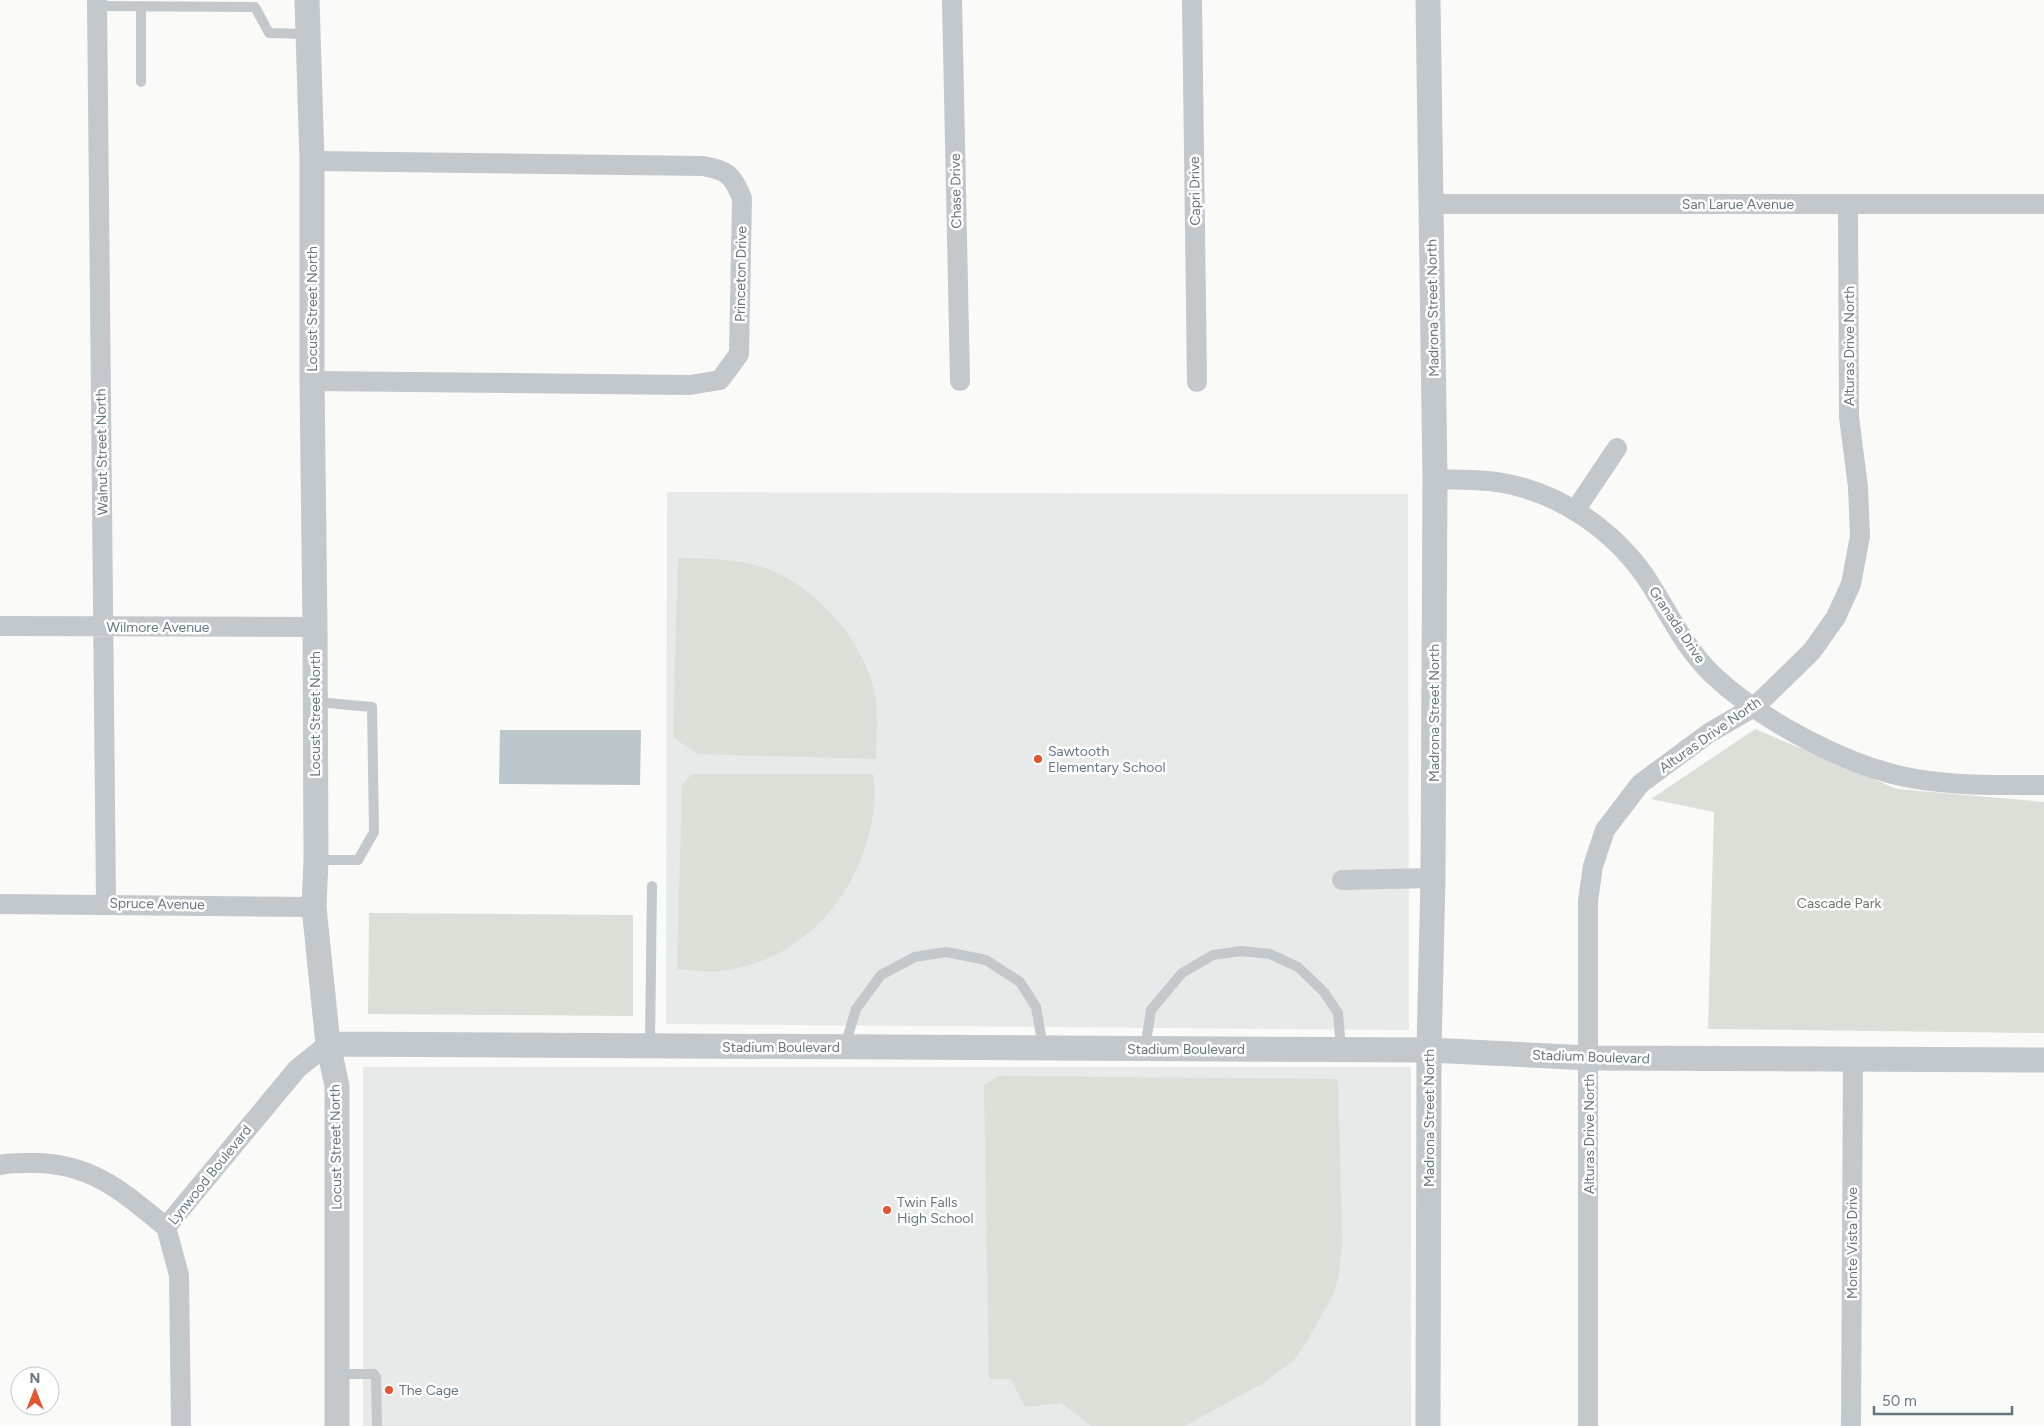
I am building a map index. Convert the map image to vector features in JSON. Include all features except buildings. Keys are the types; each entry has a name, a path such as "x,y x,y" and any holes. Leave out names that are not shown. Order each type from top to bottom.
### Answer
{"street":[{"name":"Locust Street North","path":"307,0 312,161 316,860 314,907 328,1044 338,1086 337,1426"},
{"name":"Chase Drive","path":"952,0 960,381"},
{"name":"Capri Drive","path":"1192,0 1197,382"},
{"name":"Madrona Street North","path":"1428,0 1435,479 1433,878 1429,1050 1428,1426"},
{"name":"Walnut Street North","path":"97,3 106,904"},
{"name":"Princeton Drive","path":"312,161 703,166 722,170 734,179 742,198 739,354 720,380 690,385 312,381"},
{"name":"San Larue Avenue","path":"1431,204 2044,204"},
{"name":"Alturas Drive North","path":"1588,1426 1588,901 1592,866 1604,830 1640,784 1709,733 1752,708 1812,651 1836,617 1851,584 1860,536 1858,487 1850,417 1848,204"},
{"path":"1576,510 1618,448"},
{"name":"Granada Drive","path":"1435,479 1503,483 1541,494 1576,510 1614,541 1644,574 1692,652 1712,674 1752,708 1827,750 1864,765 1915,779 1965,784 2044,785"},
{"name":"Wilmore Avenue","path":"0,626 104,628 315,627"},
{"path":"1342,880 1433,878"},
{"name":"Spruce Avenue","path":"0,904 314,907"},
{"name":"Stadium Boulevard","path":"328,1044 1429,1050 1589,1058 2044,1060"},
{"name":"Lynwood Boulevard","path":"181,1426 179,1275 166,1227 297,1069 328,1044"},
{"name":"Monte Vista Drive","path":"1851,1426 1853,1060"},
{"path":"0,1165 10,1163 55,1163 83,1170 112,1184 166,1227"}],"lane":[{"path":"97,3 141,6 255,7 269,33 308,34"},
{"path":"141,6 141,82"},
{"path":"315,702 372,708 374,832 358,860 316,860"},
{"path":"650,1046 652,886"},
{"path":"1145,1049 1150,1010 1182,973 1213,954 1241,950 1270,954 1298,967 1324,992 1338,1013 1342,1050"},
{"path":"844,1047 856,1009 881,975 915,957 946,952 986,960 1020,982 1036,1007 1044,1048"},
{"path":"337,1374 374,1374 376,1377 377,1426"}],"shaded area":[{"name":"Sawtooth Elementary School","path":"667,492 1408,494 1409,1030 666,1024"},
{"path":"500,730 641,730 640,785 499,784"},
{"name":"Twin Falls High School","path":"363,1067 1411,1067 1411,1426 363,1426"}],"green space":[{"path":"678,558 738,561 762,567 791,580 825,607 853,642 864,661 872,681 877,708 876,759 697,754 673,737"},
{"name":"Cascade Park","path":"1755,729 1897,789 2044,802 2044,1033 1708,1029 1714,812 1651,799"},
{"path":"692,774 873,774 875,801 869,836 858,865 844,892 826,916 804,937 778,953 750,965 719,971 677,969 682,785"},
{"path":"369,913 633,915 633,1016 368,1014"},
{"path":"999,1076 1338,1079 1342,1242 1339,1274 1333,1295 1309,1338 1294,1360 1263,1383 1185,1426 1091,1426 1061,1403 1025,1407 1011,1379 989,1379 984,1085"}],"place":[{"name":"Sawtooth Elementary School","path":"1038,759"},
{"name":"Twin Falls High School","path":"887,1210"},
{"name":"The Cage","path":"389,1390"}]}
